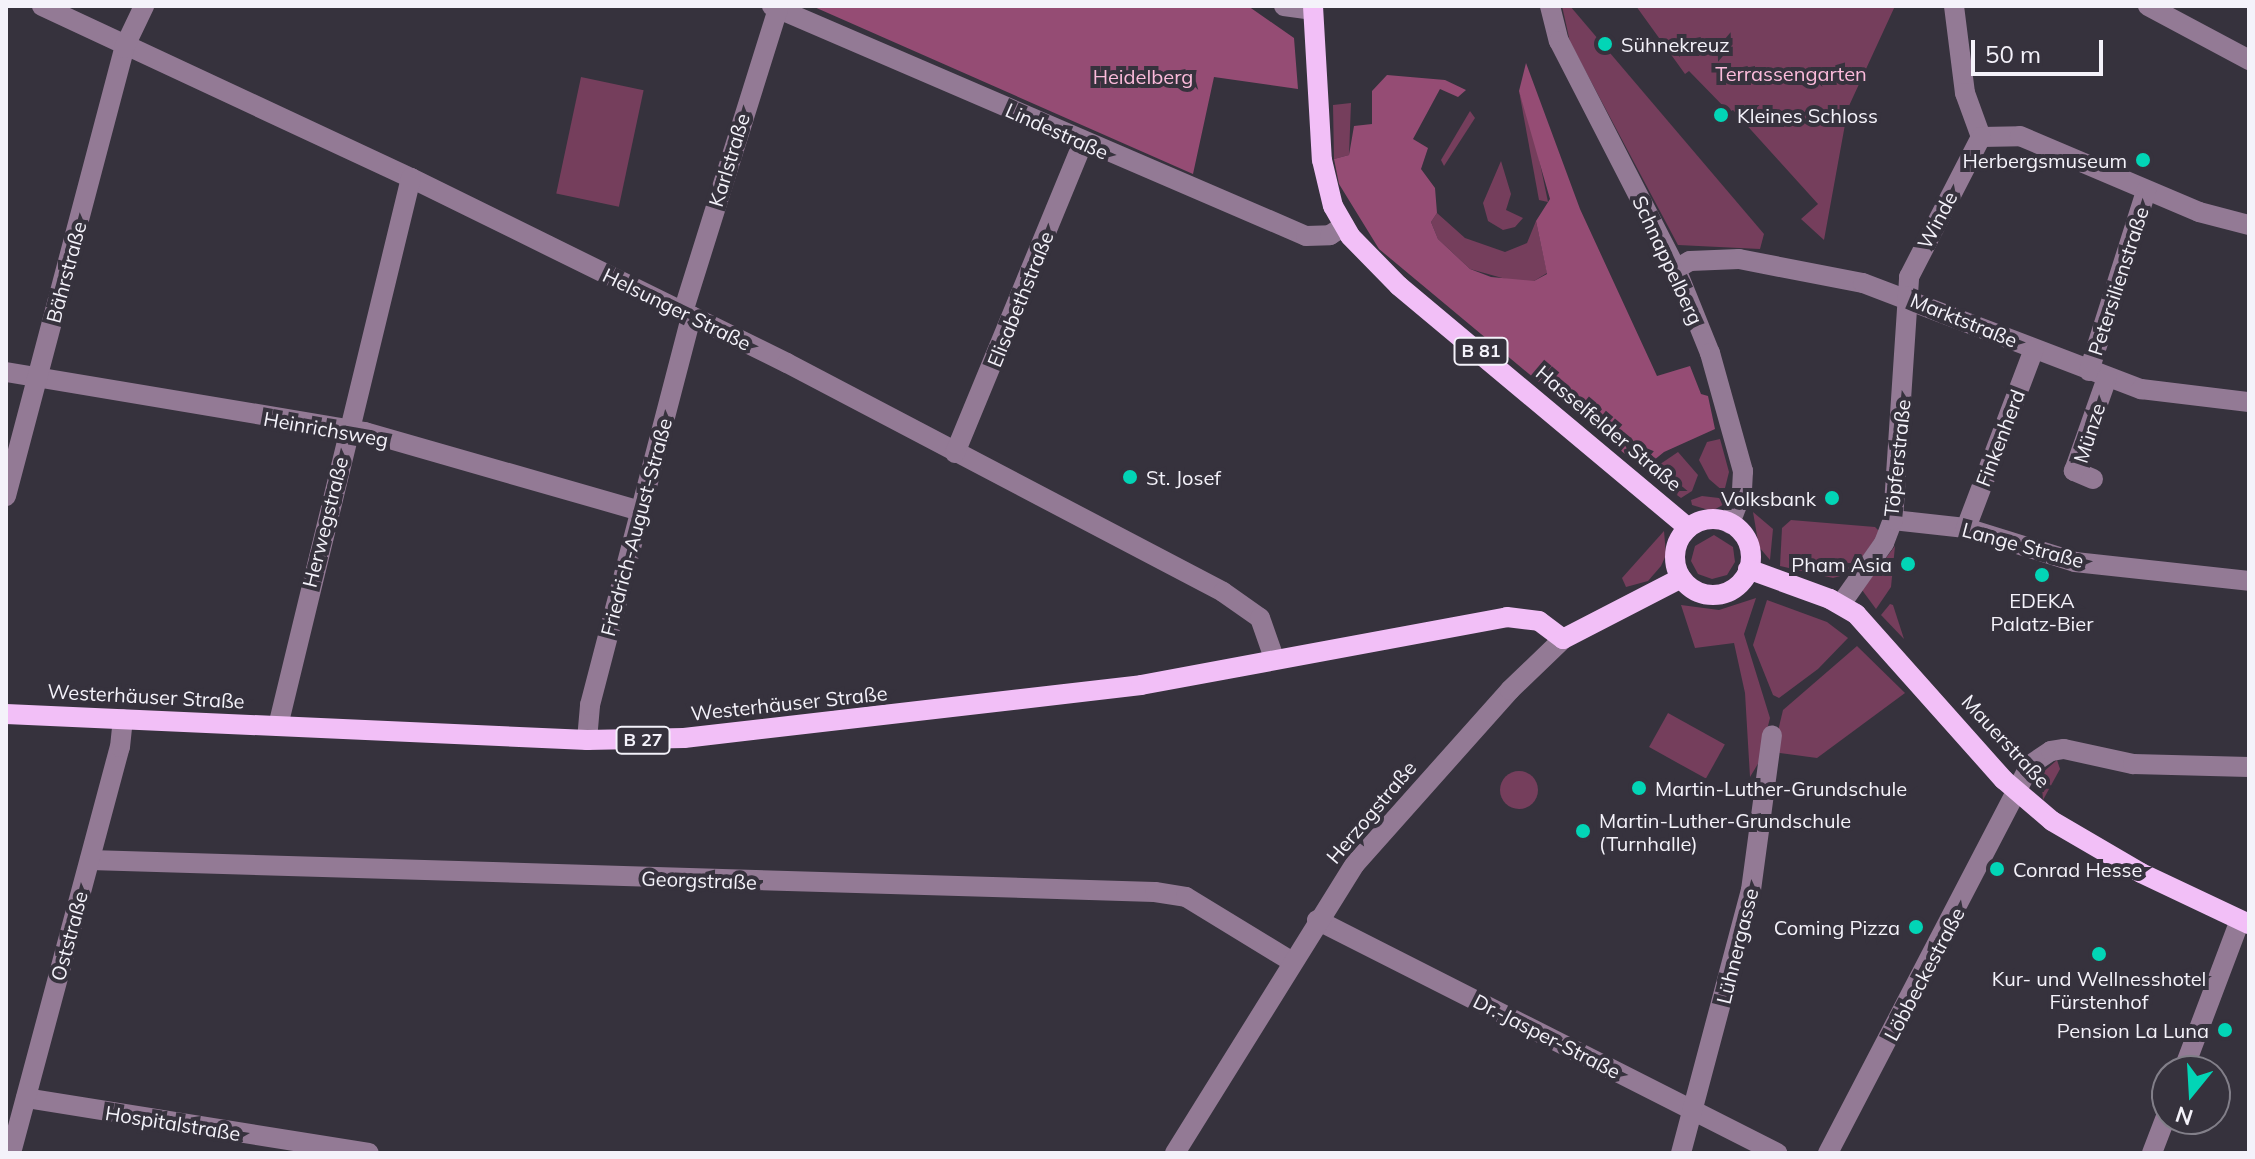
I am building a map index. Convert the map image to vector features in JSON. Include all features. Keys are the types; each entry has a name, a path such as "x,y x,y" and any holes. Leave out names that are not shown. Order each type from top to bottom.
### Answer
{"main road":[{"name":"Hasselfelder Straße","path":"1313,8 1322,160 1344,226 1399,286 1636,479 1688,528"},
{"path":"1709,520 1730,524 1747,541 1748,569 1739,584 1718,595 1694,590 1681,578 1676,549 1688,528 1709,520"},
{"name":"Mauerstraße","path":"1748,569 1841,604 1876,632 2017,793 2131,867 2244,922"},
{"name":"Herzogstraße","path":"1563,639 1681,578"},
{"name":"Westerhäuser Straße","path":"6,714 587,740 684,738 1141,685 1507,617 1539,621 1563,639"}],"street":[{"name":"Helsunger Straße","path":"42,6 124,48 411,178 687,314 1243,603 1268,630 1274,658"},
{"path":"124,48 144,6"},
{"path":"1284,6 1313,8"},
{"name":"Schnappelberg","path":"1550,6 1571,67 1676,269 1710,353 1739,450 1742,492 1730,524"},
{"path":"1954,6 1965,93 1981,137 2020,136 2146,191 2249,225"},
{"path":"2148,6 2249,60"},
{"name":"Lindestraße","path":"775,7 1083,143 1306,236 1330,235 1344,226"},
{"name":"Karlstraße","path":"687,314 775,7"},
{"name":"Bährstraße","path":"6,496 124,48"},
{"name":"Winde","path":"1907,297 1920,250 1981,137"},
{"name":"Elisabethstraße","path":"955,453 1083,143"},
{"name":"Herwegstraße","path":"278,726 347,430 411,178"},
{"name":"Petersilienstraße","path":"2098,374 2146,191"},
{"name":"Marktstraße","path":"1676,269 1690,261 1739,259 1907,297 2098,374 2175,396 2249,402"},
{"name":"Töpferstraße","path":"1841,604 1884,543 1893,520 1907,297"},
{"name":"Friedrich-August-Straße","path":"587,740 590,705 687,314"},
{"name":"Finkenherd","path":"1966,528 2034,349"},
{"name":"Heinrichsweg","path":"6,372 347,430 640,511"},
{"name":"Münze","path":"2093,479 2074,471 2098,374"},
{"name":"Lange Straße","path":"1893,520 1966,528 2075,562 2249,581"},
{"name":"Herzogstraße","path":"1175,1153 1317,920 1407,803 1563,639"},
{"name":"Oststraße","path":"11,1153 90,860 123,719"},
{"name":"Lühnergasse","path":"1681,1153 1751,890 1772,735"},
{"name":"Löbbeckestraße","path":"1828,1153 2026,772 2041,756 2064,749 2133,764 2249,767"},
{"name":"Georgstraße","path":"90,860 1155,892 1186,897 1291,961"},
{"name":"Dr.-Jasper-Straße","path":"1317,920 1777,1153"},
{"path":"2190,1055 2244,922"},
{"name":"Hospitalstraße","path":"26,1098 369,1153"}],"green space":[{"name":"Heidelberg","path":"812,6 1248,6 1294,38 1298,89 1214,77 1193,174"},
{"path":"1562,6 1570,6 1764,234 1760,249 1678,245 1570,42"},
{"name":"Terrassengarten","path":"1636,6 1895,6 1848,108 1824,240 1801,219 1818,204 1733,110 1729,112 1689,71 1685,74"},
{"path":"1526,63 1580,209 1657,376 1690,366 1701,394 1708,396 1715,429 1664,452 1643,469 1379,249 1339,184 1334,159 1349,155 1354,126 1372,124 1372,91 1387,75 1445,80 1466,90 1458,97 1440,89 1413,139 1428,148 1421,169 1435,188 1437,213 1431,222 1438,239 1470,269 1491,277 1534,281 1547,274 1536,221 1550,199 1519,91"},
{"path":"581,77 644,90 619,207 556,193"},
{"path":"1519,91 1533,130 1548,202 1539,200"},
{"path":"1351,103 1349,155 1334,159 1333,105"},
{"path":"1470,111 1475,118 1444,166 1441,160"},
{"path":"1501,161 1511,194 1506,210 1523,218 1515,227 1503,230 1488,221 1483,203"},
{"path":"1437,213 1465,238 1505,252 1527,243 1536,221 1547,273 1534,281 1513,281 1470,269 1438,239 1431,222"},
{"path":"1720,439 1729,472 1724,492 1709,479 1699,460 1707,442"},
{"path":"1678,452 1698,475 1692,491 1681,498 1647,473"},
{"path":"1702,496 1719,498 1726,503 1712,511 1692,505 1691,500"},
{"path":"1753,512 1773,529 1770,560 1759,547"},
{"path":"1791,520 1875,527 1880,532 1851,573 1833,578 1780,566 1782,528"},
{"path":"1664,531 1666,555 1661,566 1648,581 1626,587 1622,578"},
{"path":"1714,535 1733,547 1735,562 1727,575 1712,579 1698,574 1691,561 1695,546"},
{"path":"1895,546 1891,587 1876,609 1862,590"},
{"path":"1756,598 1744,634 1770,718 1759,762 1750,777 1745,693 1734,643 1695,648 1681,605 1719,610"},
{"path":"1767,600 1827,622 1848,638 1818,669 1779,698 1773,695 1753,645"},
{"path":"1890,604 1893,605 1904,639 1881,615"},
{"path":"1857,646 1905,693 1817,758 1773,752 1783,710"},
{"path":"1668,713 1725,745 1706,779 1649,747"},
{"path":"2057,760 2060,769 2043,800 2041,774"},
{"path":"1519,771 1532,777 1538,790 1532,803 1519,809 1506,803 1500,790 1506,777"}],"place":[{"name":"Sühnekreuz","path":"1605,44"},
{"name":"Kleines Schloss","path":"1721,115"},
{"name":"Herbergsmuseum","path":"2143,160"},
{"name":"St. Josef","path":"1130,477"},
{"name":"Volksbank","path":"1832,498"},
{"name":"Pham Asia","path":"1908,564"},
{"name":"EDEKA Palatz-Bier","path":"2042,575"},
{"name":"Martin-Luther-Grundschule","path":"1639,788"},
{"name":"Martin-Luther-Grundschule (Turnhalle)","path":"1583,831"},
{"name":"Conrad Hesse","path":"1997,869"},
{"name":"Coming Pizza","path":"1916,927"},
{"name":"Kur- und Wellnesshotel Fürstenhof","path":"2099,954"},
{"name":"Pension La Luna","path":"2225,1030"}]}
